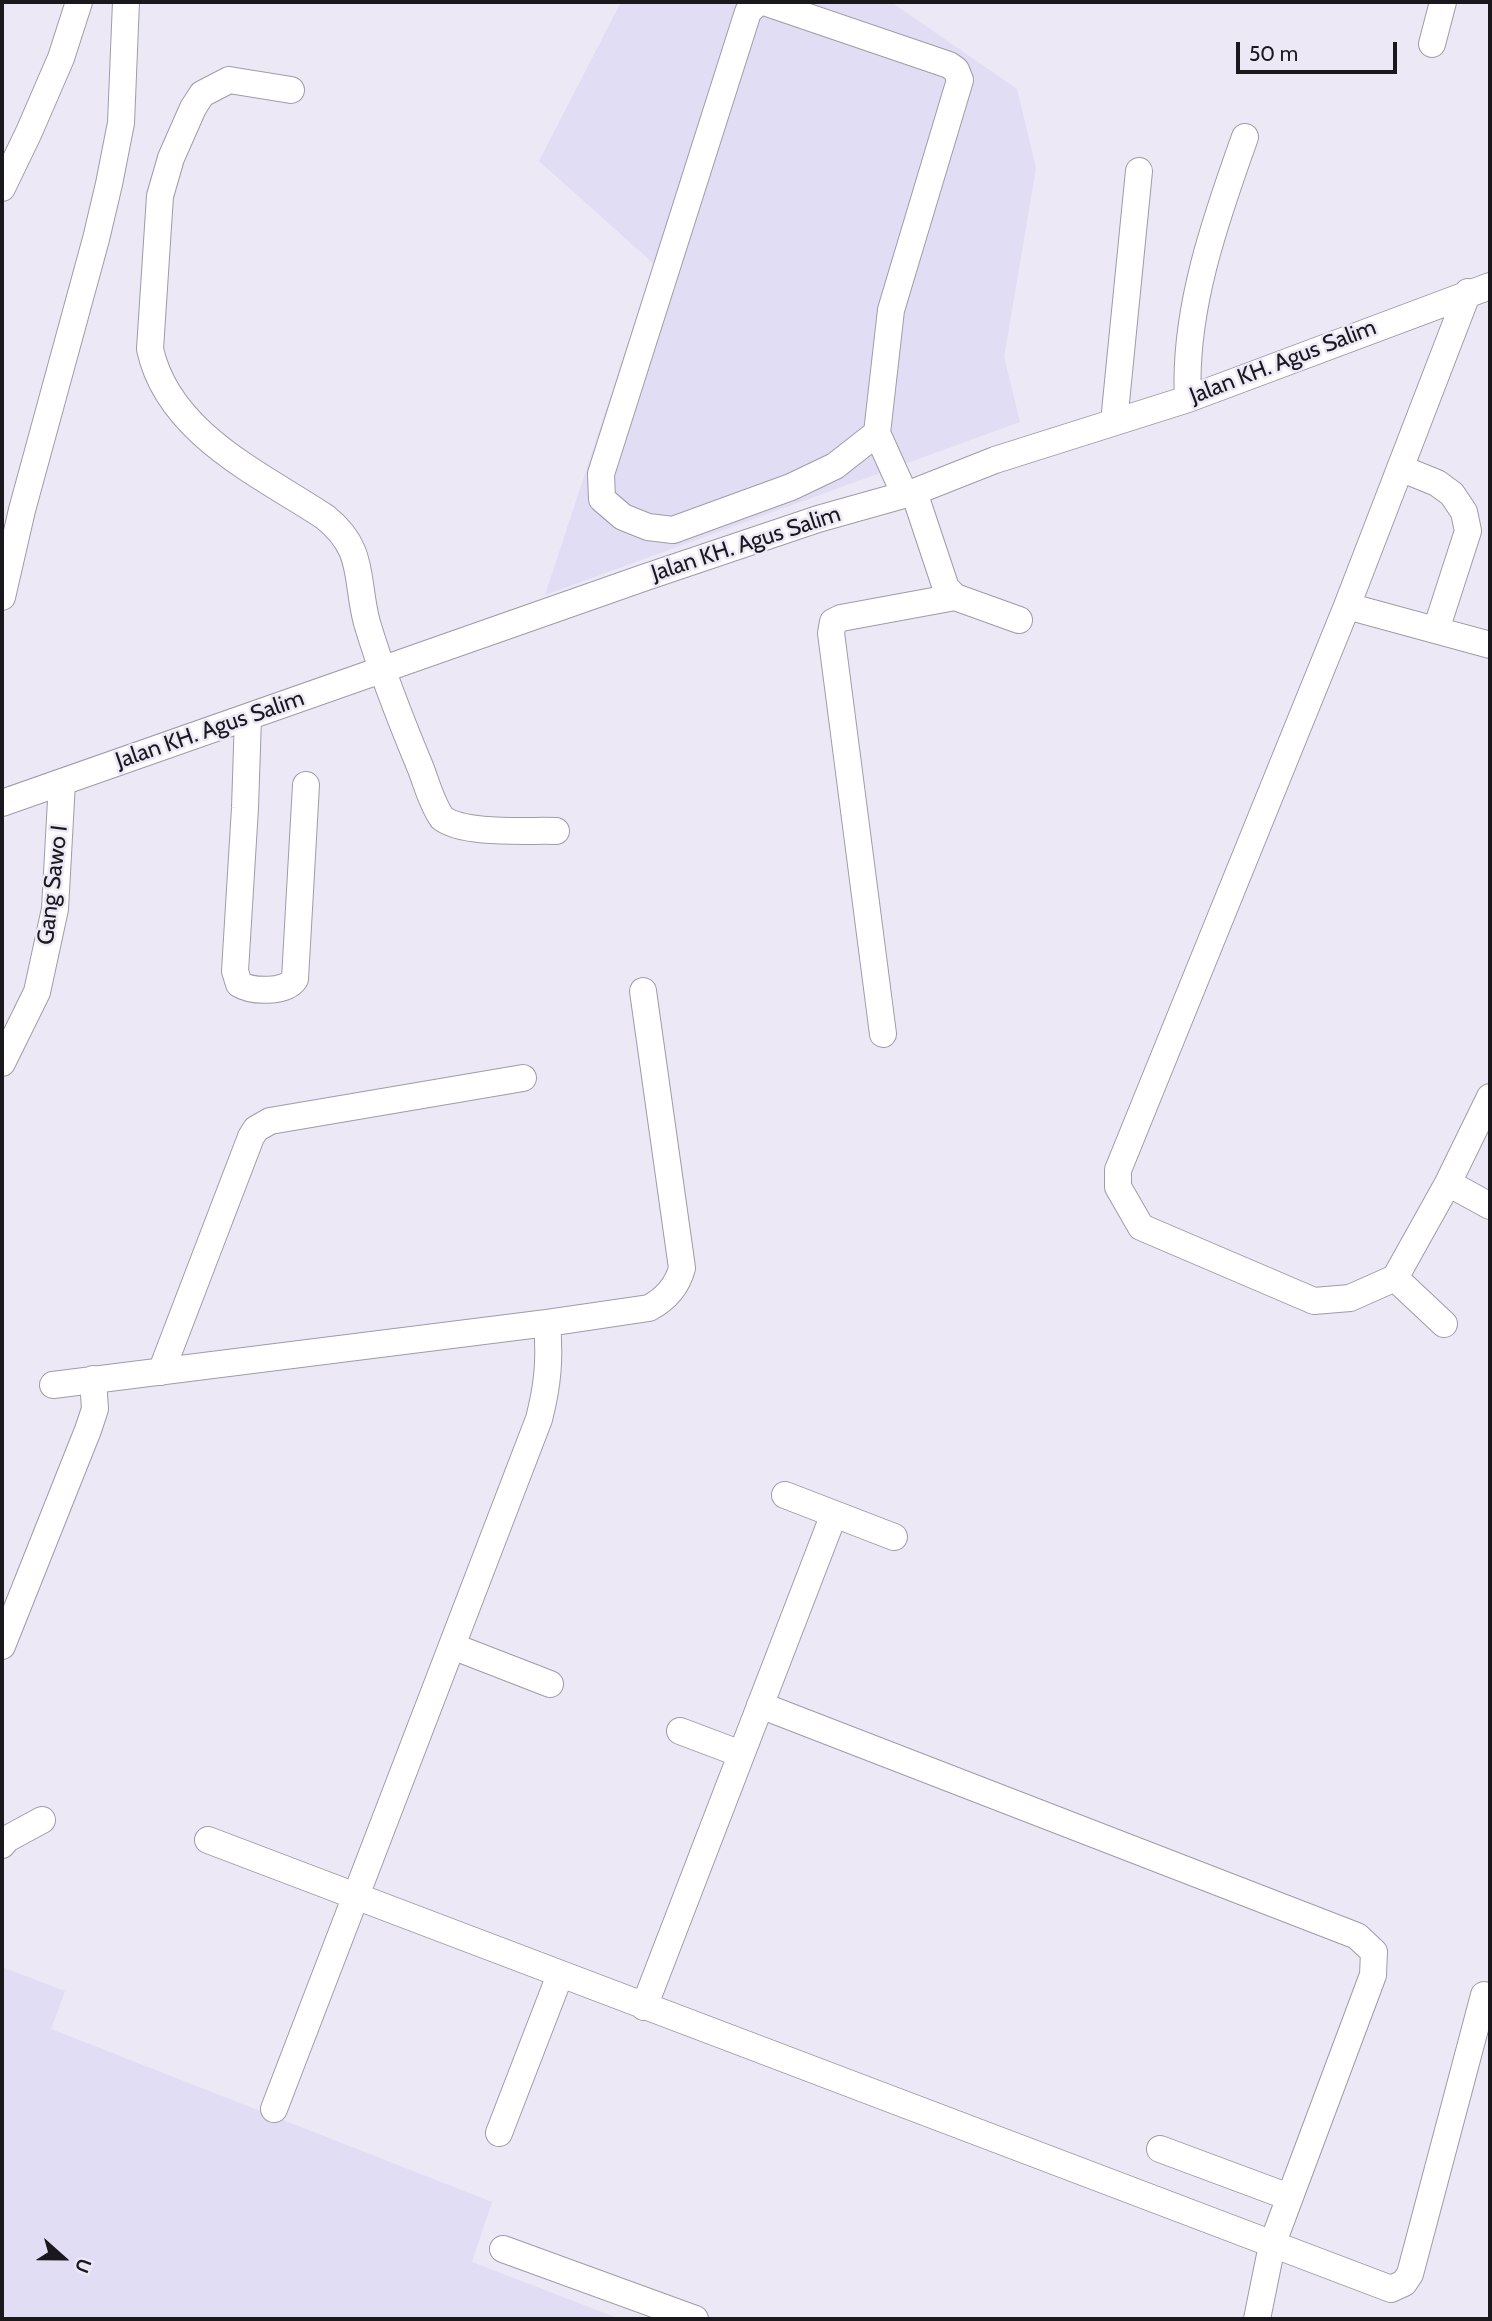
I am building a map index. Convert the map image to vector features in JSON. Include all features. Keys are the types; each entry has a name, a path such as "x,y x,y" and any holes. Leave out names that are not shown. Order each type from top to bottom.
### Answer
{"street":[{"path":"2,188 61,58 79,2"},
{"path":"2,597 22,510 109,184 121,123 126,2"},
{"path":"877,433 835,466 791,487 673,530 648,527 623,516 602,499 601,474 748,12 757,3 764,2 949,65 960,80 891,310 877,433 909,493 946,588 955,597 1019,620"},
{"path":"1432,44 1443,2"},
{"path":"291,90 229,80 202,94 193,108 171,158 160,196 150,349 159,377 197,428 242,465 325,517 350,543 356,558 367,620 393,701 442,818 458,826 476,829 556,831"},
{"path":"1188,399 1187,371 1198,293 1219,211 1245,136"},
{"path":"1114,422 1139,171"},
{"path":"1479,289 1400,468 1118,1170 1118,1186 1141,1227 1314,1301 1350,1298 1395,1278 1448,1182 1490,1097"},
{"name":"Jalan KH. Agus Salim","path":"2,803 818,519 909,493 995,460 1188,399 1479,289"},
{"path":"1400,468 1437,483 1452,494 1464,512 1468,531 1436,630"},
{"path":"883,1034 831,633 833,622 841,618 955,597"},
{"path":"1346,606 1490,645"},
{"path":"248,717 235,971 239,984 244,987 277,988 287,986 295,979 306,785"},
{"name":"Gang Sawo I","path":"2,1063 37,992 50,933 55,909 62,782"},
{"path":"53,1385 547,1323 649,1308 662,1301 678,1280 682,1268 643,991"},
{"path":"162,1371 256,1129 270,1121 523,1078"},
{"path":"1448,1182 1490,1206"},
{"path":"1395,1278 1444,1324"},
{"path":"274,2109 539,1419 547,1389 550,1360 547,1323"},
{"path":"2,1646 88,1430 95,1409 93,1379"},
{"path":"785,1495 894,1537"},
{"path":"644,2007 834,1514"},
{"path":"452,1646 550,1684"},
{"path":"760,1705 1357,1936 1374,1952 1373,1975 1272,2245 1257,2319"},
{"path":"680,1731 741,1754"},
{"path":"2,1845 42,1820"},
{"path":"208,1840 1391,2290 1404,2283 1410,2274 1484,1995"},
{"path":"499,2133 560,1975"},
{"path":"1160,2148 1289,2197"},
{"path":"503,2249 695,2319"}],"shaded area":[{"path":"621,2 891,2 1017,89 1036,168 1004,357 1020,422 545,595 654,264 539,161"},
{"path":"2,1967 65,1991 51,2029 492,2202 472,2262 620,2319 2,2319"}]}
